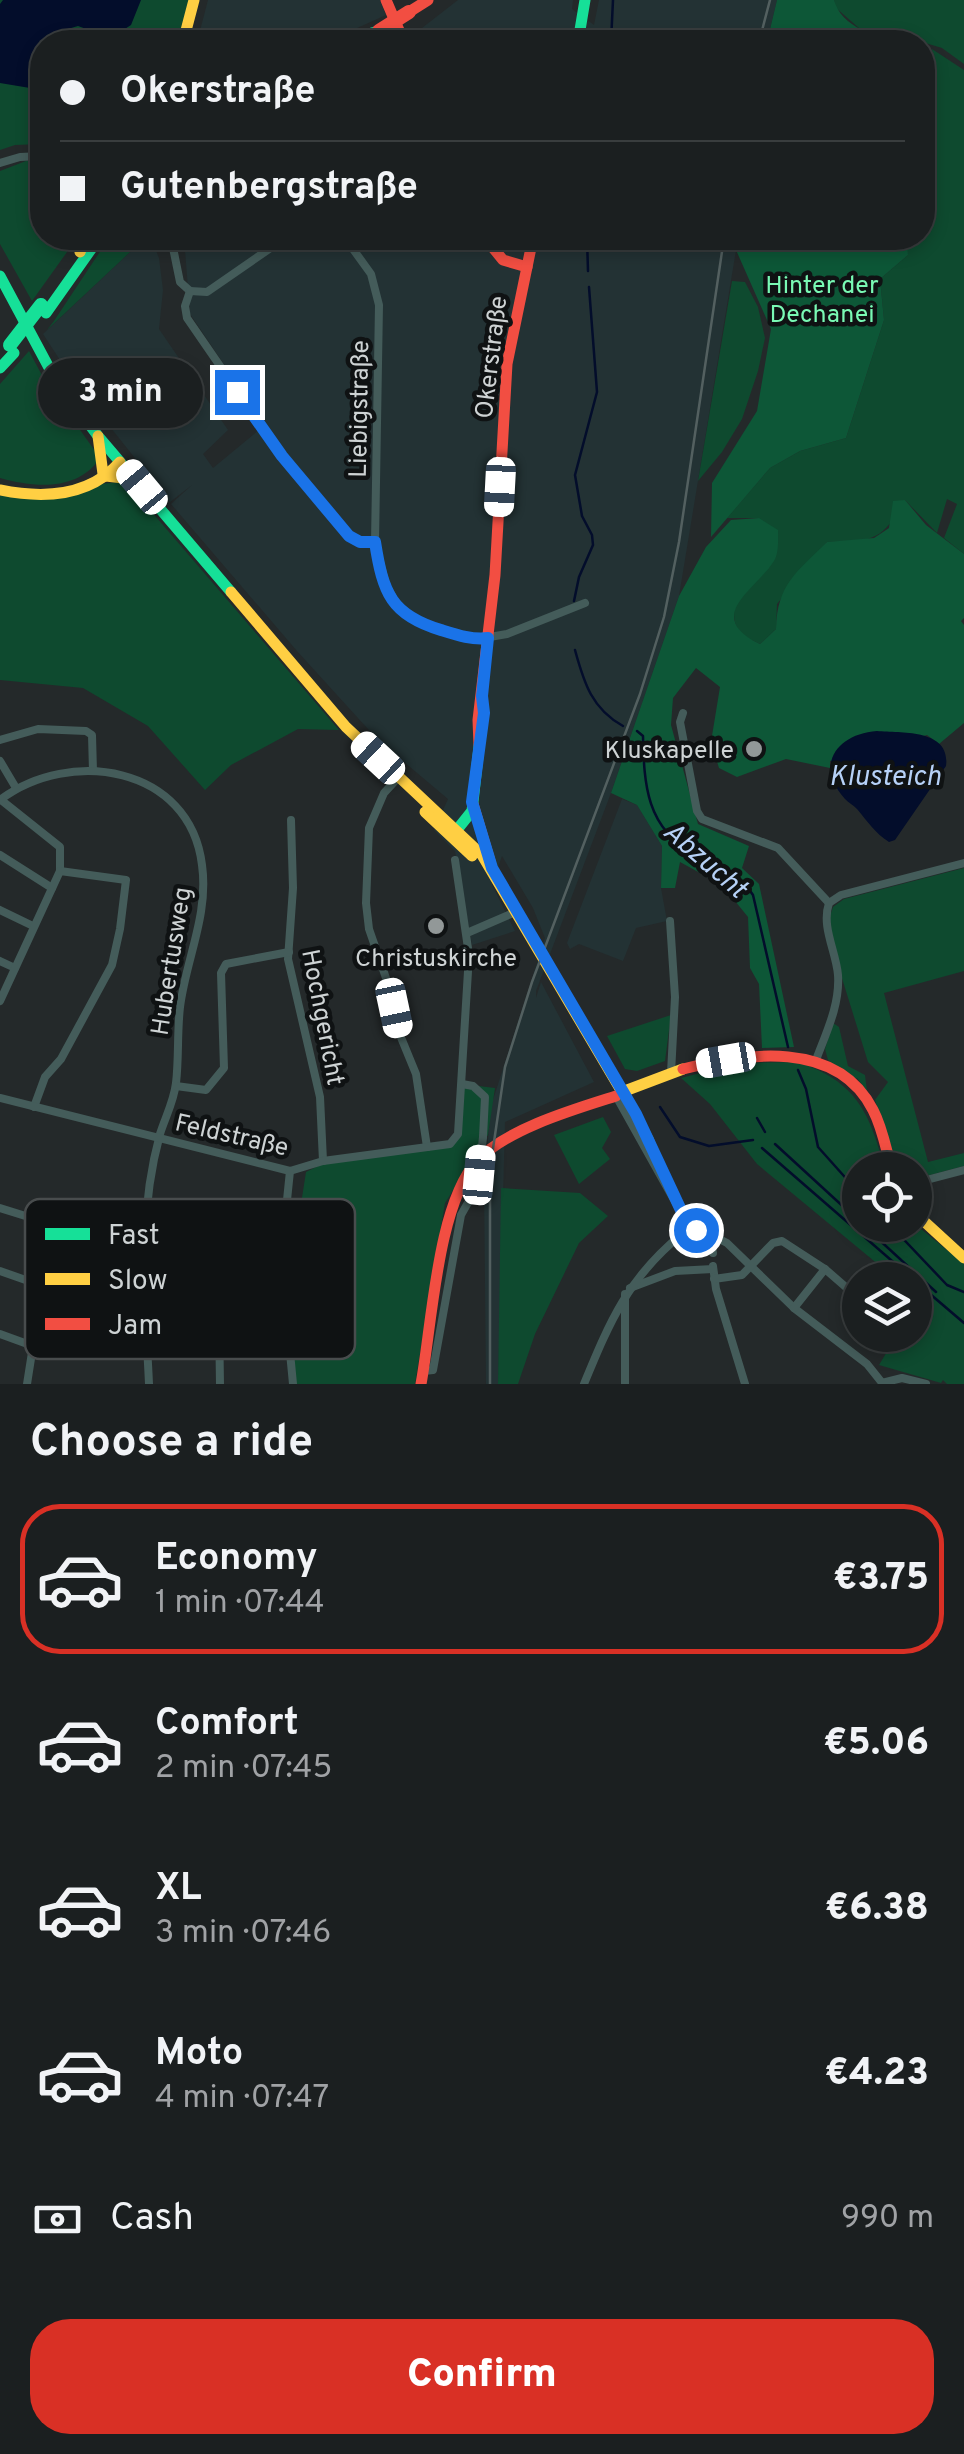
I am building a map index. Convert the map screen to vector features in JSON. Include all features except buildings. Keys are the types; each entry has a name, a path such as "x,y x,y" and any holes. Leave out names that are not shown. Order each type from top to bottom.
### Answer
{"main road":[{"path":"185,30 194,0"},
{"path":"194,30 203,0"},
{"path":"386,0 399,30"},
{"path":"380,30 428,0"},
{"path":"580,30 585,0"},
{"path":"44,309 81,250"},
{"path":"0,368 8,351 90,250"},
{"path":"494,250 527,265"},
{"name":"Okerstraße","path":"456,834 472,802 496,564 507,364 531,250"},
{"path":"0,276 54,378 98,436 336,720 456,834 490,876 526,932"},
{"path":"98,436 104,456 102,477"},
{"path":"0,490 29,496 56,494 102,477 120,462"},
{"path":"102,477 123,478 142,487"},
{"path":"271,641 358,740 492,868"},
{"path":"472,802 492,868 619,1094"},
{"path":"423,1377 451,1210 462,1182 477,1162 501,1143 619,1094 641,1089 670,1072 773,1055 820,1062 848,1079 865,1096 887,1152"},
{"path":"932,1229 964,1258"}],"street":[{"path":"0,164 30,157"},
{"path":"173,250 180,282 190,291 208,292 268,250"},
{"name":"Liebigstraße","path":"353,250 370,274 378,305 375,542 386,586 404,616 458,636 488,638"},
{"path":"190,291 184,306 187,318 282,456 349,536 360,542 375,542"},
{"path":"488,638 585,603"},
{"path":"682,713 680,722 699,816 778,848 829,903"},
{"path":"0,740 38,729 86,731 92,736 92,771"},
{"path":"0,761 16,788"},
{"name":"Hubertusweg","path":"0,800 16,788 60,774 92,771 143,782 185,814 199,848 202,908 180,1010 176,1086 159,1138 150,1199"},
{"path":"396,780 384,793 369,828 366,903 400,1035 416,1074 427,1147"},
{"path":"0,800 60,847 60,872 0,1001"},
{"name":"Hochgericht","path":"291,820 293,888 289,952 320,1097 322,1161"},
{"path":"423,1377 433,1370 458,1226 479,1175 485,1096 473,1086 462,1084 469,999 467,933 456,834"},
{"path":"0,856 52,888"},
{"path":"820,1062 838,992 838,971 826,921 829,903 840,895 964,862"},
{"path":"34,1106 45,1078 61,1059 112,965 124,901 126,880 60,872"},
{"path":"0,910 34,926"},
{"path":"467,933 513,913"},
{"path":"670,921 675,986 670,1072"},
{"path":"176,1086 206,1090 224,1068 221,973 226,964 289,952"},
{"path":"0,962 15,968"},
{"name":"Feldstraße","path":"0,1098 290,1170 322,1161 450,1144 457,1138 462,1084"},
{"path":"619,1094 650,1139 662,1172 692,1228 712,1245 713,1254"},
{"path":"287,1199 290,1170"},
{"path":"932,1178 964,1170"},
{"path":"0,1208 25,1216"},
{"path":"584,1384 627,1291 656,1257 682,1234 688,1237 692,1228"},
{"path":"692,1228 727,1243 794,1308 867,1364 882,1384 902,1378 926,1384"},
{"path":"627,1291 685,1268 742,1275 773,1243 782,1241 842,1284"},
{"path":"794,1308 825,1269"},
{"path":"0,1271 25,1280"},
{"path":"713,1272 745,1384"},
{"path":"625,1384 627,1291"},
{"path":"0,1334 25,1343"},
{"path":"27,1384 31,1359"},
{"name":"Hubertusweg","path":"148,1359 149,1384"},
{"path":"220,1359 220,1384"},
{"path":"291,1359 293,1384"}],"shaded area":[{"path":"208,0 380,0 386,15 353,30 200,30"},
{"path":"458,0 573,0 572,9 594,25 599,0 777,0 770,30 419,30"},
{"path":"132,250 156,250 163,290 159,329 228,430 203,454 213,468 265,425 190,314 185,250 736,250 679,596 611,793 536,991 536,998 541,982 594,1082 505,1122 498,1384 486,1384 484,1183 491,1106 545,938 533,908 502,856 492,885 515,931 472,945 455,851 434,830 448,799 378,740 297,651 171,504 192,485 170,502 75,383 43,334"},
{"path":"622,799 637,805 662,846 661,888 667,921 636,928 623,961 579,944 570,949 567,943"}],"green space":[{"path":"0,0 189,0 180,30 30,30 30,144 0,150"},
{"path":"777,0 834,0 844,17 863,30 770,30"},
{"path":"834,0 964,0 964,64 935,46 935,30 861,30 835,7"},
{"path":"935,51 964,70 964,554 944,538 957,504 947,499 937,533 905,500 889,524 875,536 827,542 777,604 776,629 760,644 740,632 734,616 759,518 727,518 770,468 800,451 846,438 884,320 880,279 908,255 908,250 935,250"},
{"path":"30,161 30,250 68,250 32,301 0,244 0,171"},
{"path":"101,250 132,250 47,330"},
{"name":"Hinter der Dechanei","path":"736,250 908,250 908,255 880,279 884,320 846,438 800,451 770,468 711,537 712,483 757,411 771,329"},
{"path":"732,281 745,282 758,307 765,338 742,419 698,481"},
{"path":"29,351 100,458 91,469 68,481 42,485 0,478 0,384"},
{"path":"118,482 132,489 339,730 298,729 231,765 205,790 148,726 83,688 0,680 0,496"},
{"path":"905,500 926,525 964,554 964,723 939,744 927,735 830,761 830,768 786,759 737,777 719,768 711,742 720,687 696,668 673,698 671,725 698,824 749,846 742,868 759,884 794,1047 762,1048 759,984 750,968 748,917 722,885 680,862 675,888 661,888 662,846 637,805 611,793 679,596 706,547 731,520 759,518 778,530 774,561 734,613 735,623 743,634 760,644 776,629 780,601 791,580 827,542 874,538 889,528 893,501"},
{"path":"964,868 964,971 884,993 925,1152 892,1152 875,1100 888,1082 868,1062 841,975 829,919 833,907 844,899"},
{"path":"671,1015 665,1061 637,1071 625,1069 607,1036"},
{"path":"833,1023 839,1027 848,1066 865,1075 867,1091 857,1078 854,1080 828,1060 825,1049"},
{"path":"798,1062 834,1079 858,1102 879,1152 842,1152 842,1234 757,1164 710,1104 681,1078 738,1063"},
{"path":"462,1084 495,1088 488,1135 445,1203 415,1384 295,1384 294,1359 355,1359 355,1199 302,1199 306,1172 330,1160 450,1144 457,1139"},
{"path":"603,1117 611,1132 602,1148 610,1159 579,1184 554,1135"},
{"path":"964,1153 964,1166 932,1174 932,1161"},
{"path":"501,1188 580,1193 608,1216 579,1243 535,1334 518,1384 498,1384"},
{"path":"932,1238 964,1264 964,1384 947,1384 943,1380 941,1383 879,1365 887,1352 932,1352 932,1262 875,1262 851,1242 932,1242"}],"water":[{"path":"3,0 141,0 131,25 123,30 89,30 78,26 30,30 30,88 0,83"},
{"name":"Klusteich","path":"863,733 923,735 941,745 945,754 946,766 895,840 889,842 845,799 831,774 834,753 841,745"}],"waterway":[{"name":"Abzucht","path":"612,30 613,0"},
{"name":"Abzucht","path":"587,250 588,271"},
{"name":"Abzucht","path":"574,601 593,545 582,516 575,475 597,392 589,287"},
{"name":"Abzucht","path":"575,650 591,694 604,712 623,726"},
{"name":"Abzucht","path":"637,731 643,736 651,804 666,832 679,844 734,875 753,895 788,1047"},
{"name":"Abzucht","path":"798,1070 818,1147 842,1174"},
{"path":"660,1107 680,1137 709,1146 753,1140"},
{"path":"757,1118 765,1132"},
{"path":"775,1144 842,1205"},
{"path":"762,1148 893,1262"},
{"path":"882,1242 936,1292"},
{"name":"Abzucht","path":"906,1242 947,1285 964,1292"},
{"path":"932,1296 964,1323"}],"railway":[{"path":"762,30 770,0"},
{"path":"490,1384 490,1169 505,1067 532,982 640,694 664,617 679,542 722,250"}],"traffic: fast":[{"path":"580,30 585,0"},
{"path":"46,313 91,250"},
{"path":"0,276 54,377 98,436 231,592"},
{"path":"10,345 41,305"},
{"path":"0,368 14,353"},
{"path":"452,836 472,811 480,738"}],"traffic: slow":[{"path":"186,30 194,0"},
{"path":"98,436 103,474"},
{"path":"0,490 49,494 80,489 108,474 120,462"},
{"path":"106,476 123,478 142,487"},
{"path":"231,592 346,727 482,855 622,1092 683,1069"},
{"path":"425,812 472,856"},
{"path":"932,1229 964,1258"}],"traffic: jam":[{"path":"386,0 399,30"},
{"path":"409,12 428,0"},
{"path":"381,30 409,12"},
{"path":"495,250 503,260 527,267"},
{"path":"479,745 478,720 495,575 507,364 531,250"},
{"path":"473,804 490,861"},
{"path":"683,1069 761,1056 814,1062 837,1071 857,1087 873,1110 887,1152"},
{"path":"421,1384 445,1235 453,1206 477,1161 505,1139 542,1121 616,1096"}],"place":[{"name":"Kluskapelle","path":"754,749"},
{"name":"Christuskirche","path":"436,926"}],"route":[{"path":"237,392 282,456 349,536 360,542 375,542 386,586 404,616 458,636 488,638 484,713 472,802 492,868 634,1110 687,1223 696,1230"}]}
